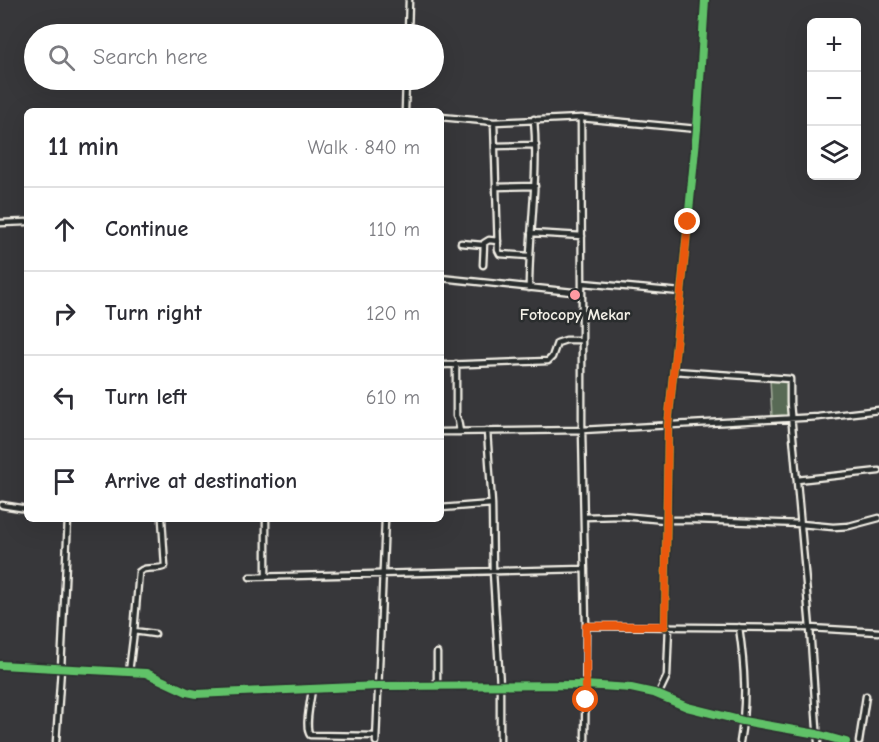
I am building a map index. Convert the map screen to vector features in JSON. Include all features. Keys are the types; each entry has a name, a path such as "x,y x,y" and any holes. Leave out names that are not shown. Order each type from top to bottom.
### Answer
{"street":[{"path":"408,24 409,0"},
{"path":"656,694 667,675 665,520 668,426 697,129 705,0"},
{"path":"405,108 406,90"},
{"path":"444,117 475,122 581,118 697,129"},
{"path":"581,118 583,283 581,340 587,716 585,742"},
{"path":"529,288 529,256 536,186 534,119"},
{"path":"494,122 498,250 500,254 529,256"},
{"path":"495,146 536,145"},
{"path":"496,187 536,186"},
{"path":"0,223 24,222"},
{"path":"531,233 582,236"},
{"path":"461,243 483,245 489,240 498,241"},
{"path":"483,245 483,265"},
{"path":"444,278 582,293"},
{"path":"583,283 681,292"},
{"path":"444,365 548,361 559,342 581,340"},
{"path":"456,364 455,413 460,432"},
{"path":"674,372 790,379 790,403 818,742"},
{"path":"444,432 668,426 879,410"},
{"path":"487,431 500,685 500,742"},
{"path":"797,480 879,471"},
{"path":"444,508 492,504"},
{"path":"2,505 24,509"},
{"path":"584,517 621,516 833,527 879,519"},
{"path":"56,742 68,522"},
{"path":"129,672 139,572 144,568 165,566 162,522"},
{"path":"266,576 267,522"},
{"path":"312,689 311,707 306,727 310,735 376,739 385,522"},
{"path":"250,577 585,569"},
{"path":"586,626 810,628 879,632"},
{"path":"739,627 745,667 746,700 740,742"},
{"path":"134,631 155,634"},
{"path":"436,653 437,686"},
{"path":"0,665 151,674 197,694 378,686 585,685 631,688 743,722 817,734 846,742"},
{"path":"859,742 866,696"}],"green space":[{"path":"770,379 788,380 791,416 772,418"}],"cycle path":[{"path":"665,626 668,426 697,129 705,0"},
{"path":"0,665 146,673 187,692 197,694 378,686 585,685 631,688 654,693 687,707 846,742"}],"place":[{"name":"Fotocopy Mekar","path":"575,295"}],"route":[{"path":"586,700 586,626 665,626 668,426 688,222"}]}
